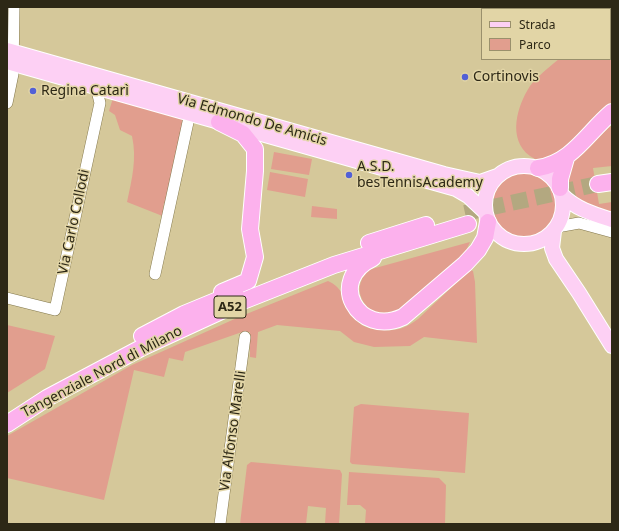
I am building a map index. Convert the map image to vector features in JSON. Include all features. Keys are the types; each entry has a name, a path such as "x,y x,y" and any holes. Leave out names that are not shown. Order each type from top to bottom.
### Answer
{"highway":[{"path":"538,168 550,166 566,158 612,112"},
{"path":"184,314 188,307 248,280 254,257 250,229 255,171 255,148 243,134 219,122"},
{"path":"561,192 560,178 566,158"},
{"path":"412,241 406,247 362,263 356,269 351,280 351,298 356,308 364,315 382,323 394,322 403,317 465,264 478,250 485,238 487,217"},
{"name":"Tangenziale Nord di Milano","path":"7,412 99,359 184,314 328,256 467,219 412,241 334,265 236,304 143,347 47,398 7,424"}],"main road":[{"name":"Via Edmondo De Amicis","path":"11,57 96,87 456,189 468,196 487,217"},
{"name":"Via Edmondo De Amicis","path":"11,57 451,176 480,182 498,176"},
{"path":"556,259 543,250 527,245 514,244 501,237 487,217 486,195 489,188 498,176 514,167 526,166 538,168 550,176 570,203 581,209 612,220"},
{"path":"561,192 563,211 556,229 552,248 556,259 612,346"},
{"path":"527,245 542,241 556,229"}],"street":[{"path":"7,103 14,7"},
{"name":"Via Carlo Collodi","path":"7,298 55,310 100,103 96,87"},
{"path":"155,274 190,113"},
{"path":"556,229 579,224 612,232"},
{"name":"Via Alfonso Marelli","path":"220,524 245,337"}],"green space":[{"path":"612,53 612,106 547,162 530,156 518,141 516,132 516,122 521,103 530,86 540,75 558,60 611,60"},
{"path":"113,98 184,118 169,203 164,203 163,210 167,211 165,217 127,202 133,169 134,153 132,136 120,130 115,115 109,111"},
{"path":"612,125 612,166 593,168 599,204 612,202 612,215 579,202 569,194 565,179 569,162"},
{"path":"274,152 312,159 309,175 271,169"},
{"path":"524,169 544,175 554,185 560,205 554,225 544,235 524,241 504,235 494,225 488,205 494,185 504,175"},
{"path":"270,172 308,179 305,197 267,190"},
{"path":"312,206 337,209 337,219 311,217"},
{"path":"470,242 463,257 402,311 374,316 362,299 360,294 361,283 368,270"},
{"path":"470,270 473,271 475,282 477,343 424,337 410,346 374,347 354,342 340,331 277,325 258,332 256,358 250,357 250,332 242,332 185,352 183,361 169,358 164,377 134,370 104,500 7,478 7,436 132,365 239,317 328,281 337,287 354,317 360,324 370,328 384,330 402,328 410,325 418,319"},
{"path":"7,325 55,336 45,369 7,393"},
{"path":"361,404 469,413 465,473 352,464 350,462 354,407"},
{"path":"251,462 340,470 342,474 339,524 325,524 326,508 308,506 306,524 240,524 247,465"},
{"path":"349,472 439,478 446,485 445,524 365,524 366,510 360,505 347,505"}],"tunnel":[{"path":"465,213 598,184"}],"place":[{"name":"Cortinovis","path":"465,77"},
{"name":"Regina Catarì","path":"33,91"},
{"name":"A.S.D. besTennisAcademy","path":"349,175"}]}
